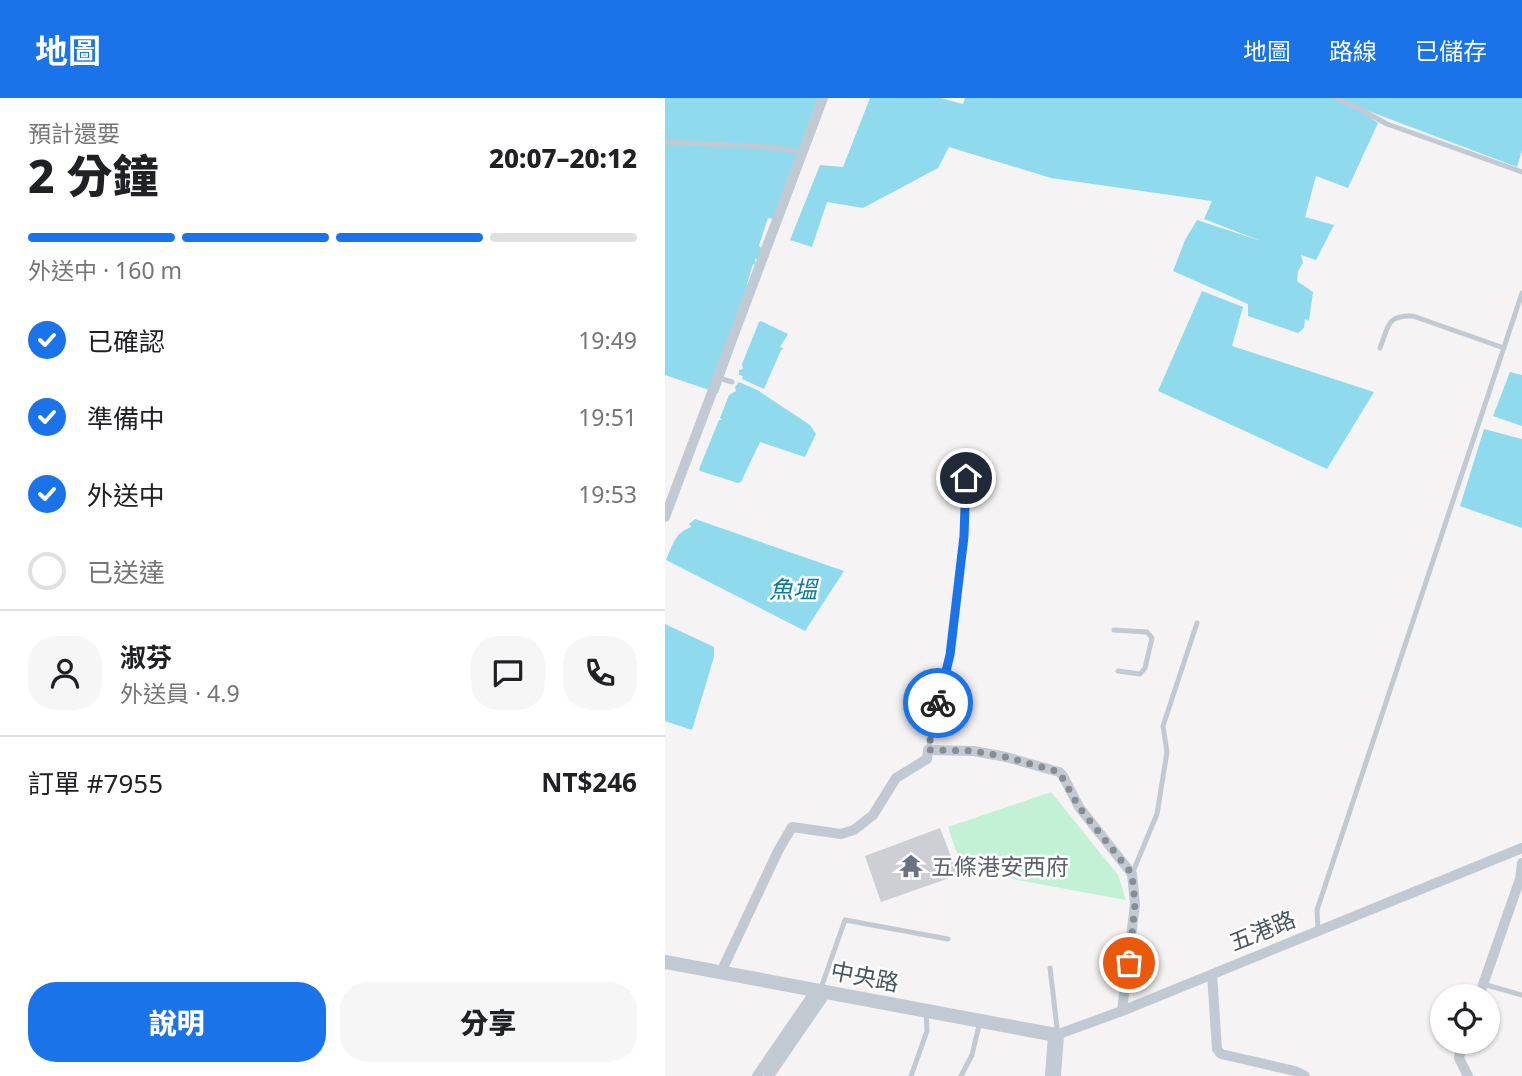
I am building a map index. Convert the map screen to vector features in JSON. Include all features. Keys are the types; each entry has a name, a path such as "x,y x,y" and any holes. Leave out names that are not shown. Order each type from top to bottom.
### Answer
{"main road":[{"path":"1053,1076 1055,1034"}],"street":[{"path":"665,517 823,98"},
{"path":"721,972 792,827 841,834 854,830 873,815 895,778 927,759 928,750 974,751 1059,772 1079,807 1132,874 1135,904 1122,1011"},
{"name":"五港路","path":"1055,1034 1122,1011 1522,848"},
{"path":"1483,984 1520,879 1522,863"},
{"name":"中央路","path":"665,962 1055,1034"},
{"path":"1212,974 1217,1049 1221,1054 1295,1071 1305,1076"},
{"path":"757,1076 821,991"},
{"path":"769,1076 821,991"},
{"path":"1460,1054 1459,1058 1468,1076"}],"lane":[{"path":"1335,98 1387,124 1522,172"},
{"path":"667,142 767,146 801,152"},
{"path":"1318,932 1317,910 1522,293"},
{"path":"1380,348 1391,320 1397,315 1413,316 1504,348"},
{"path":"719,378 731,382"},
{"path":"928,750 950,655 964,536 966,478"},
{"path":"1132,874 1157,814 1167,752 1163,726 1197,623"},
{"path":"1114,630 1147,632 1151,638 1145,668 1140,674 1118,671"},
{"path":"821,991 845,920 948,939"},
{"path":"1050,968 1057,1027 1055,1034"},
{"path":"1500,989 1522,995"},
{"path":"911,1076 927,1031 926,1011"},
{"path":"961,1076 972,1055 980,1021"}],"green space":[{"path":"1051,792 1118,875 1126,900 1012,879 1004,862 964,874 948,827"}],"water":[{"path":"665,98 827,98 782,220 768,218 759,245 762,250 759,259 755,259 756,265 753,264 747,284 755,288 718,393 665,375"},
{"path":"870,98 940,98 963,104 965,98 1522,98 1522,150 1517,167 1355,106 1378,123 1348,188 1316,176 1305,217 1334,225 1316,260 1301,255 1303,263 1298,271 1297,281 1313,292 1309,321 1305,319 1304,328 1298,333 1248,316 1248,304 1173,271 1185,240 1197,220 1261,241 1204,219 1212,201 1051,178 949,147 938,168 863,208 827,202 812,247 790,240 820,165 843,167"},
{"path":"1202,291 1243,307 1232,346 1374,392 1327,469 1158,391"},
{"path":"761,321 788,334 780,347 784,349 781,350 764,389 739,375"},
{"path":"1510,372 1522,375 1522,426 1493,416"},
{"path":"739,382 757,390 810,425 816,434 805,457 760,442 741,482 738,483 699,469 719,420 722,420 720,418 729,395 736,391 735,387"},
{"path":"1484,429 1522,439 1522,528 1460,506"},
{"name":"魚塭","path":"695,519 844,571 805,631 666,560 675,540 681,532 691,527 689,524"},
{"path":"665,624 714,647 714,657 692,730 665,721"}],"building":[{"name":"五條港安西府","path":"940,828 958,875 881,902 865,856"}],"way so far":[{"path":"938,703 928,750 974,751 1006,757 1059,772 1063,776 1079,807 1132,874 1135,904 1129,963"}],"place":[{"name":"五條港安西府","path":"911,866"}],"route":[{"path":"938,703 950,655 964,536 966,478"}]}
